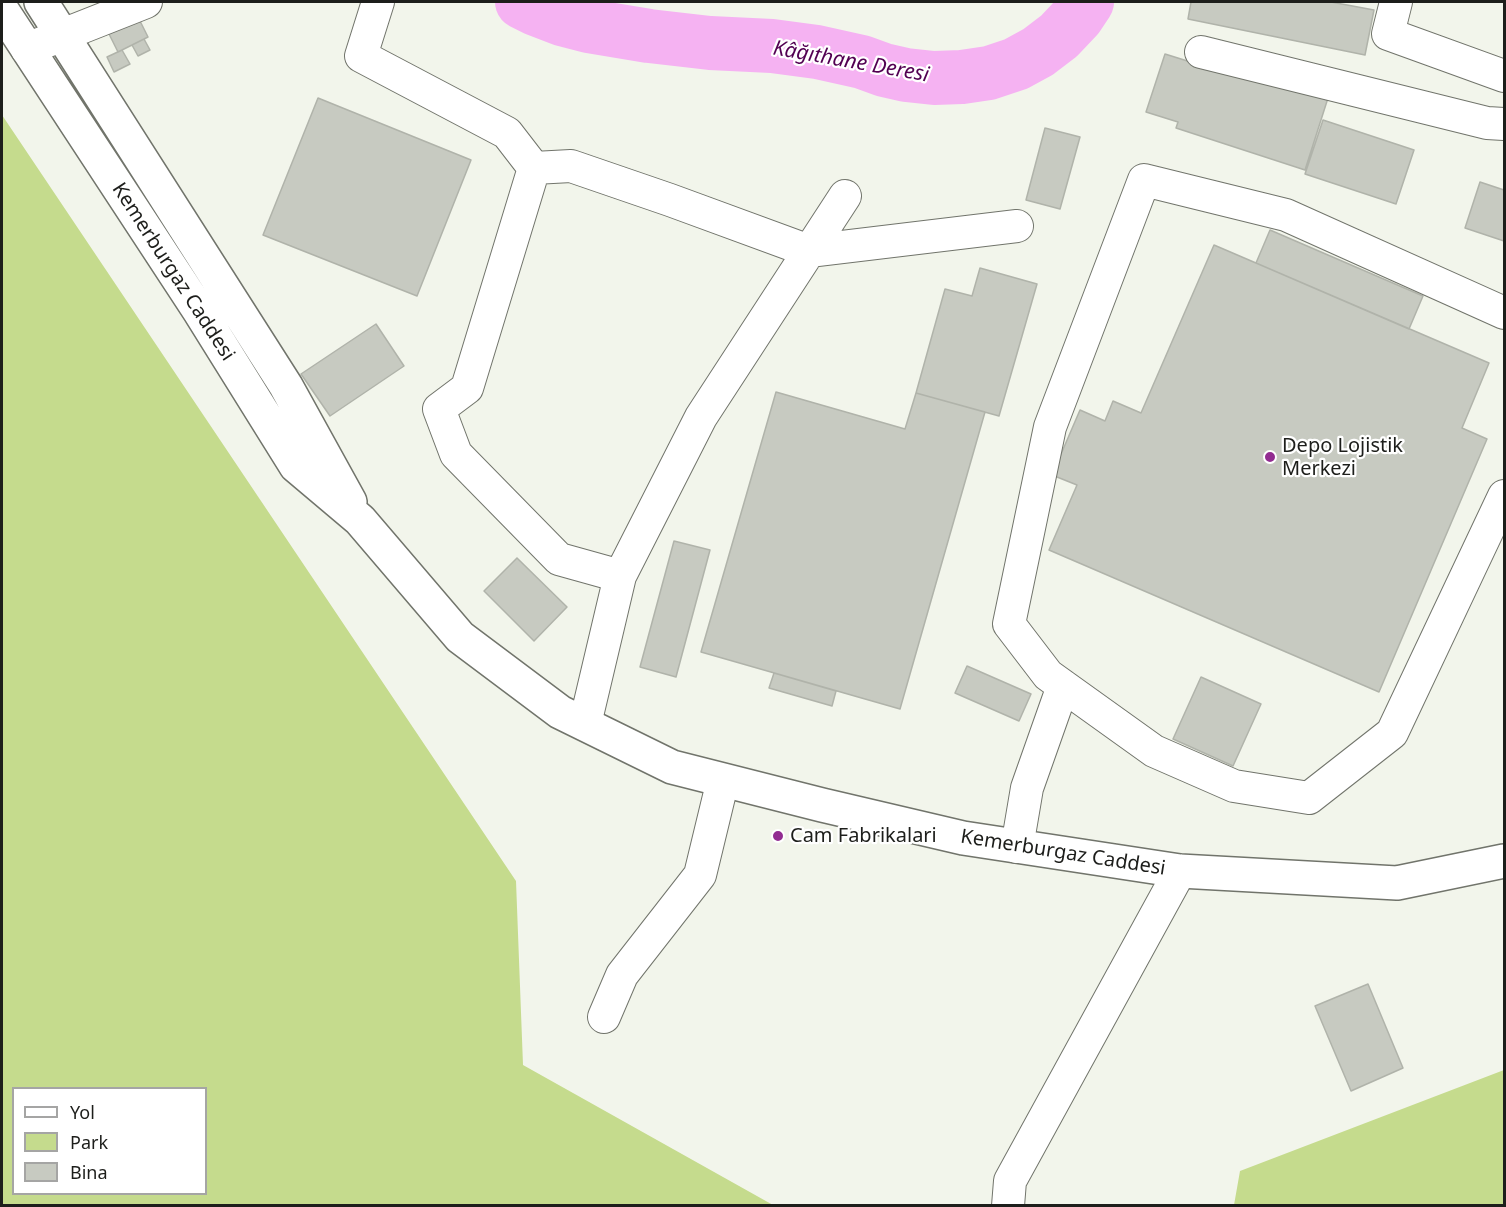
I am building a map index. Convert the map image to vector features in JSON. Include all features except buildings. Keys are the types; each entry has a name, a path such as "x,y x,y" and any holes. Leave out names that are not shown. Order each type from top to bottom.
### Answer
{"main road":[{"name":"Kemerburgaz Caddesi","path":"41,2 286,386 360,520"},
{"name":"Kemerburgaz Caddesi","path":"2,10 200,312 296,466 360,520 460,637 560,712 672,767 963,838 1017,847 1180,871 1397,883 1504,861"}],"street":[{"path":"27,49 146,2"},
{"path":"378,2 361,56 507,134 534,168"},
{"path":"1396,2 1388,34 1504,76"},
{"path":"1202,52 1487,123 1504,124"},
{"path":"534,168 571,166 809,251 1017,226"},
{"path":"534,168 467,387 439,409 456,454 559,559 620,576"},
{"path":"1504,313 1286,215 1144,180 1050,427 1009,624 1048,675 1154,751 1234,786 1309,798 1392,733 1504,496"},
{"path":"585,724 620,576 701,417 844,196"},
{"path":"1017,847 1027,788 1063,686"},
{"path":"604,1017 622,975 700,874 723,780"},
{"path":"1008,1206 1010,1181 1180,871"}],"green space":[{"path":"2,115 516,881 523,1065 773,1205 2,1205"},
{"path":"1504,1070 1504,1205 1234,1205 1240,1171"}],"waterway":[{"name":"Kâğıthane Deresi","path":"522,2 562,19 589,26 710,43 772,46 817,52 906,75 934,78 989,73 1016,64 1038,52 1059,36 1077,17 1087,2"}],"place":[{"name":"Depo Lojistik Merkezi","path":"1270,457"},
{"name":"Cam Fabrikalari","path":"778,836"}]}
